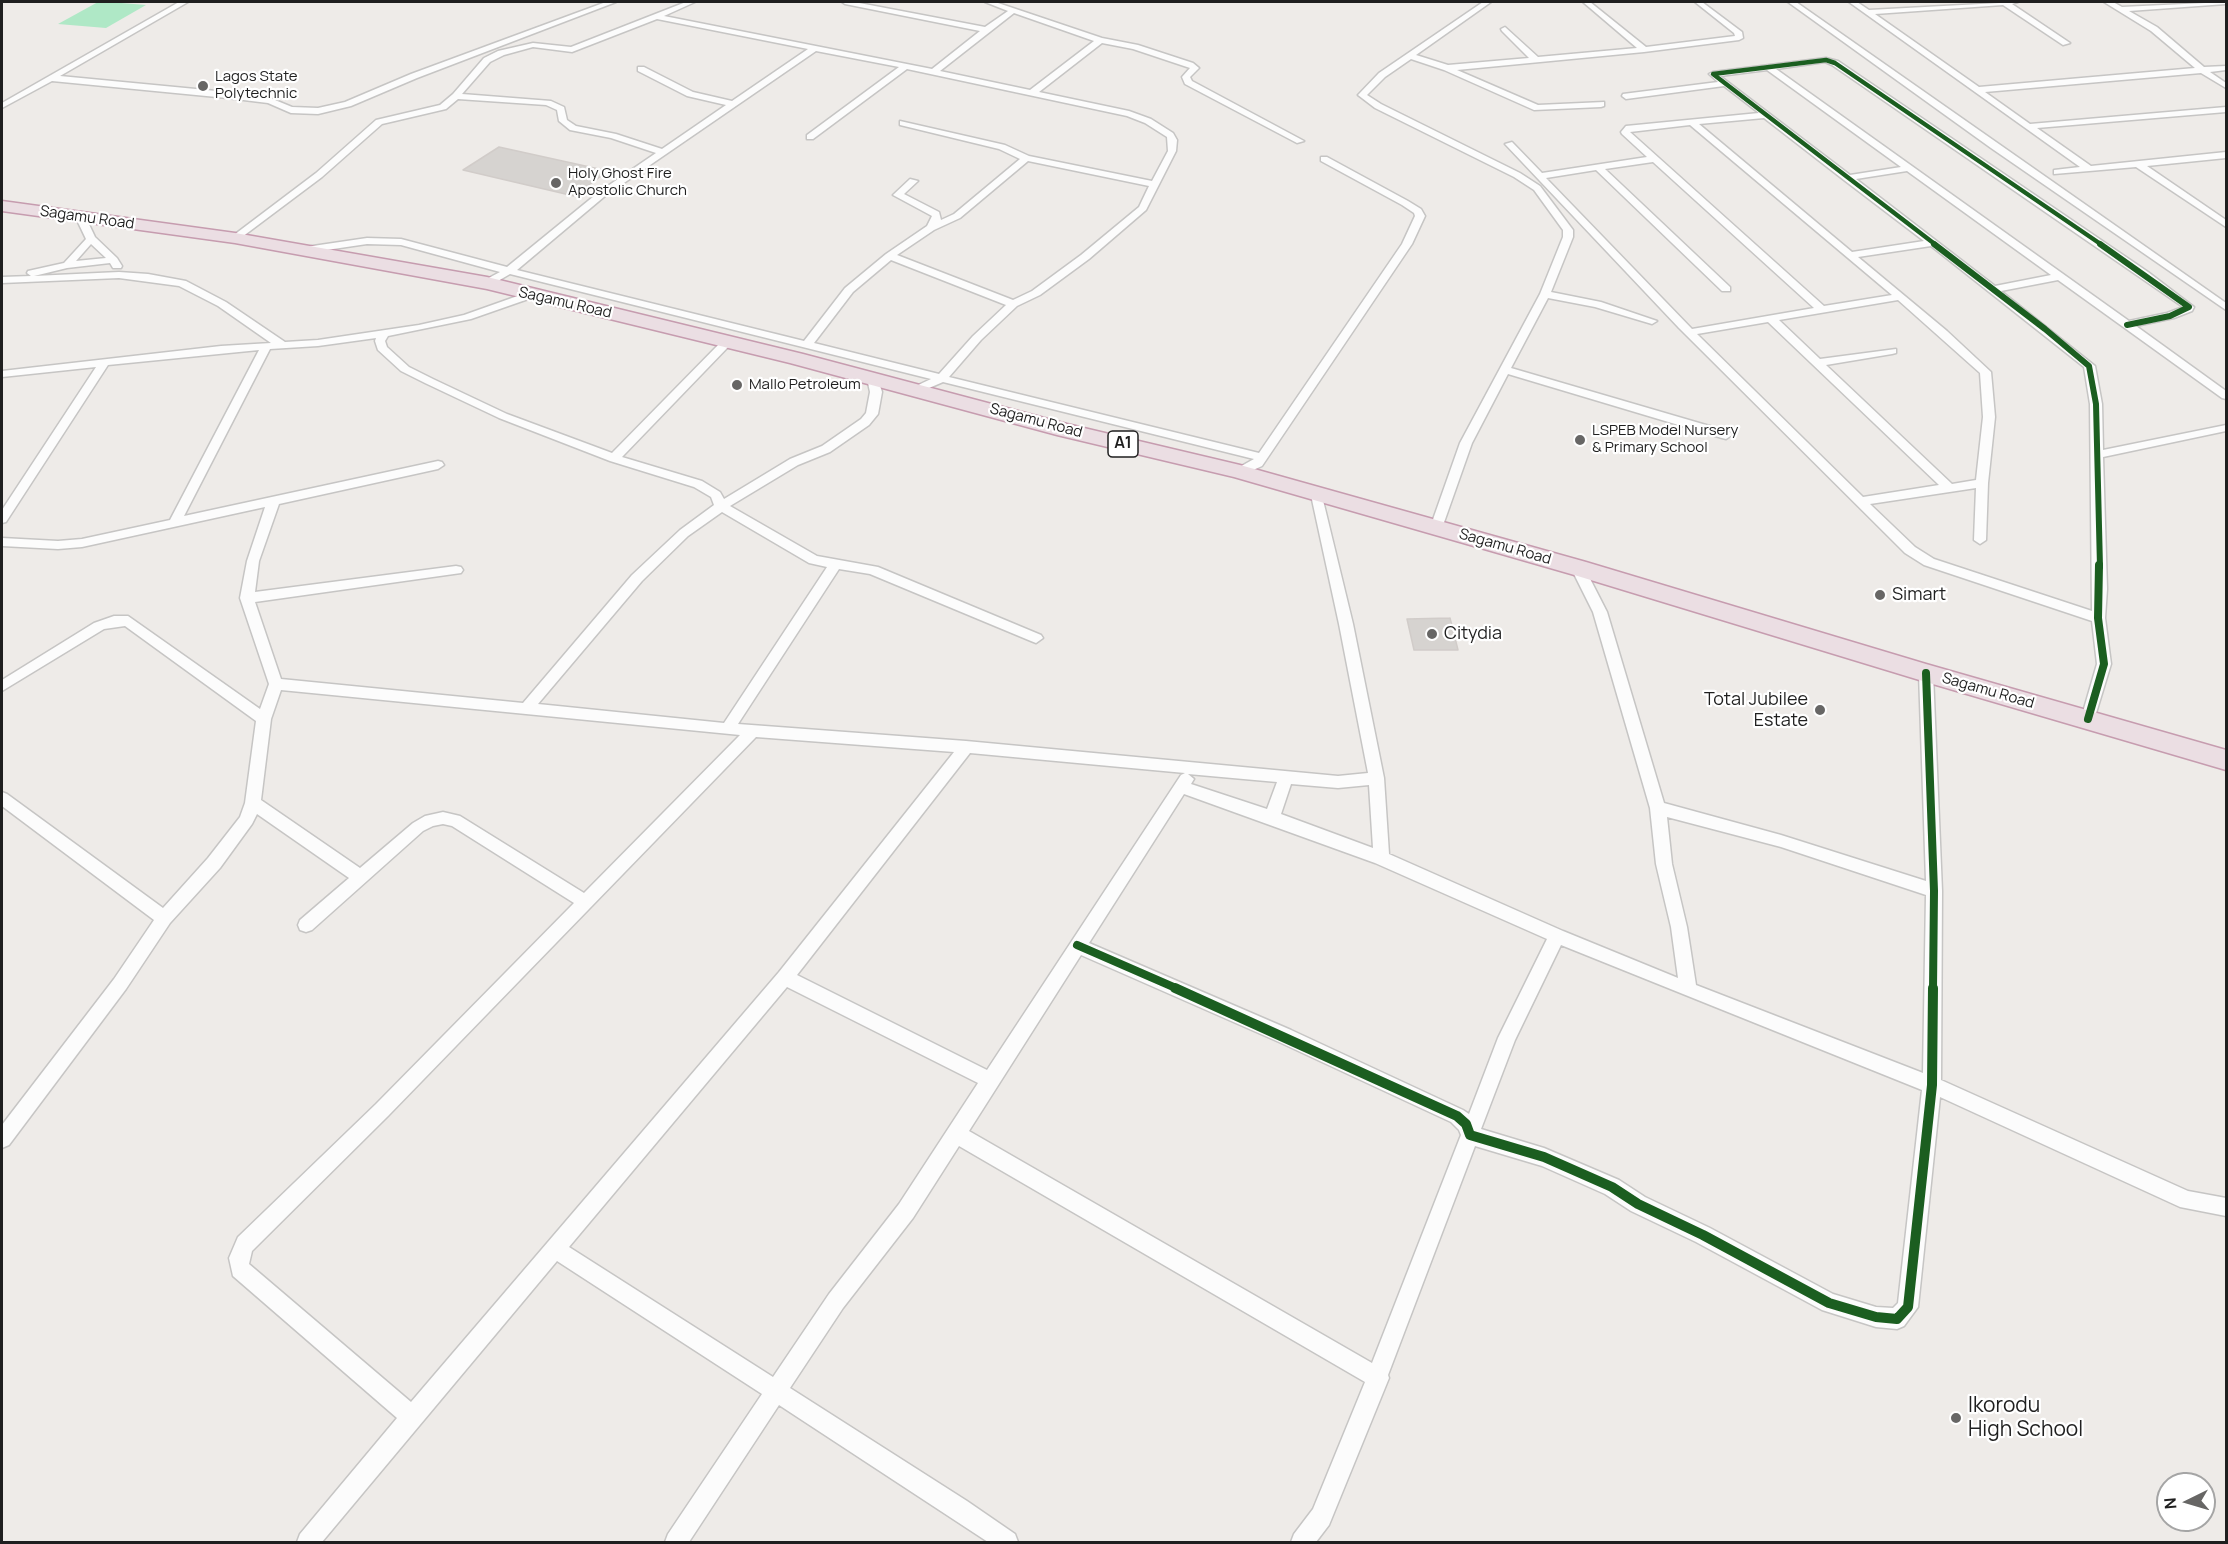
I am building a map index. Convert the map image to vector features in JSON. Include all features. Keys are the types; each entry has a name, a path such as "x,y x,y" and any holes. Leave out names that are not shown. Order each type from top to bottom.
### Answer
{"highway":[{"name":"Sagamu Road","path":"2,207 235,238 487,284 918,389 1064,430 1240,472 1578,568 1926,673 2226,760"}],"street":[{"path":"2,106 184,2"},
{"path":"51,78 227,95 270,101 291,110 318,111 348,104 414,76 612,2"},
{"path":"235,238 319,175 379,122 443,107 456,96 483,64 501,53 533,45 572,50 691,2"},
{"path":"845,2 986,30"},
{"path":"989,2 1100,40 1144,49 1193,66 1194,70 1186,77 1188,82 1300,141"},
{"path":"1436,528 1466,443 1483,408 1507,370 1545,294 1568,237 1568,230 1537,188 1517,175 1378,105 1362,94 1382,75 1486,2"},
{"path":"1586,2 1644,50"},
{"path":"1447,69 1644,50 1739,38 1738,32 1698,2"},
{"path":"1792,2 2226,307"},
{"path":"1853,2 2031,126 2088,169"},
{"path":"2003,2 2066,43"},
{"path":"1869,12 2015,2"},
{"path":"2108,2 2154,28 2202,70 2226,86"},
{"path":"2123,9 2226,2"},
{"path":"934,72 1014,10"},
{"path":"656,16 1129,114 1161,128 1170,135 1173,144 1143,208 1101,244 1036,293 1013,304 977,338 942,378 918,389"},
{"path":"1505,29 1537,61"},
{"path":"1032,93 1100,40"},
{"path":"487,284 509,271 602,194 815,48"},
{"path":"1411,56 1537,108 1601,104"},
{"path":"2088,719 2104,664 2098,618 2100,589 2096,404 2092,374 2088,366 1993,289 1723,84 1713,74 1826,60 1835,63 2144,273 2189,307 2170,316 2127,325"},
{"path":"810,137 906,66"},
{"path":"1768,67 2226,396"},
{"path":"1978,90 2226,68"},
{"path":"641,69 690,94 734,104"},
{"path":"1626,96 1723,84"},
{"path":"456,96 548,103 561,109 563,121 573,128 613,136 662,152"},
{"path":"2031,126 2226,109"},
{"path":"2207,111 2226,123"},
{"path":"1766,115 1625,130 1653,159 1822,310"},
{"path":"1690,122 1850,255 1985,372 1989,417 1982,483 1980,540"},
{"path":"903,123 1002,147 1026,158 1155,185"},
{"path":"1509,144 1690,332 1910,550 1929,562 2098,618"},
{"path":"808,343 841,298 890,256 931,228 957,216 1026,158"},
{"path":"2057,172 2224,158"},
{"path":"1240,472 1258,463 1407,244 1420,216 1418,211 1405,203 1324,159"},
{"path":"1540,176 1653,159"},
{"path":"2138,164 2226,224"},
{"path":"1599,168 1726,289"},
{"path":"1847,178 1909,168"},
{"path":"913,181 898,195 936,214 938,218 931,228"},
{"path":"81,218 91,239 113,260 119,275"},
{"path":"68,265 91,239"},
{"path":"306,250 367,241 401,242 509,271 808,343 1260,457"},
{"path":"1850,255 1931,243"},
{"path":"890,256 1013,304"},
{"path":"15,279 68,265 113,260"},
{"path":"2,280 119,275 164,280 195,288 282,345"},
{"path":"1993,289 2062,276"},
{"path":"1545,294 1597,304 1652,321"},
{"path":"2,374 221,349 318,343 467,317 530,295"},
{"path":"1690,332 1899,297"},
{"path":"1772,319 1949,488"},
{"path":"384,333 380,341 382,348 405,369 503,416 614,458 698,484 716,495 721,506 803,555 835,565 873,570 1036,638"},
{"path":"614,458 726,343"},
{"path":"175,522 266,346"},
{"path":"1818,363 1892,351"},
{"path":"2,519 104,363"},
{"path":"1507,370 1726,435"},
{"path":"526,709 637,578 684,533 721,506 794,462 826,448 865,422 872,414 876,392 873,378"},
{"path":"2097,455 2226,428"},
{"path":"2,542 58,545 82,543 438,465"},
{"path":"1861,501 1982,483"},
{"path":"1317,495 1346,624 1376,778 1381,858"},
{"path":"2,1139 120,984 164,918 234,839 247,820 253,803 264,719 276,684 247,598 253,561 273,502"},
{"path":"728,728 835,565"},
{"path":"1578,568 1600,612 1658,808 1664,864 1679,927 1688,990"},
{"path":"247,598 456,570"},
{"path":"2,686 99,626 114,621 128,621 264,719"},
{"path":"1470,1135 1544,1156 1587,1176 1829,1303 1876,1317 1897,1319 1908,1307 1932,1085 1934,891 1926,673"},
{"path":"276,684 753,731 966,747 1338,782 1376,778"},
{"path":"412,1417 240,1269 239,1258 245,1244 397,1095 584,901 753,731"},
{"path":"308,1542 785,977 966,747"},
{"path":"676,1542 836,1300 906,1211 1193,769"},
{"path":"1272,818 1286,777"},
{"path":"1181,787 1381,858 1557,936 1688,990 1932,1085 2187,1200 2226,1207"},
{"path":"2,798 164,918"},
{"path":"253,803 360,877"},
{"path":"1658,808 1781,841 1934,891"},
{"path":"306,925 418,827 430,820 443,818 455,820 584,901"},
{"path":"1302,1542 1322,1517 1379,1378 1507,1038 1557,936"},
{"path":"1077,945 1264,1026 1457,1116 1466,1124 1470,1135"},
{"path":"785,977 990,1080"},
{"path":"955,1133 1379,1378"},
{"path":"555,1249 1007,1542"}],"green space":[{"path":"98,2 146,5 106,28 58,24"}],"building":[{"name":"Holy Ghost Fire Apostolic Church","path":"499,147 608,171 574,196 463,170"},
{"name":"Citydia","path":"1450,618 1458,650 1414,650 1407,619"}],"cycle path":[{"path":"2088,719 2104,664 2098,618 2100,589 2096,404 2089,366 2045,329 1713,74 1826,60 1835,63 2189,307 2170,316 2127,325"},
{"path":"1077,945 1285,1036 1457,1116 1466,1124 1470,1135 1544,1157 1612,1187 1638,1204 1703,1235 1829,1303 1876,1317 1897,1319 1908,1307 1932,1085 1934,891 1926,673"}],"place":[{"name":"Lagos State Polytechnic","path":"203,86"},
{"name":"Holy Ghost Fire Apostolic Church","path":"556,183"},
{"name":"Mallo Petroleum","path":"737,385"},
{"name":"LSPEB Model Nursery & Primary School","path":"1580,440"},
{"name":"Simart","path":"1880,595"},
{"name":"Citydia","path":"1432,634"},
{"name":"Total Jubilee Estate","path":"1820,710"},
{"name":"Ikorodu High School","path":"1956,1418"}]}
